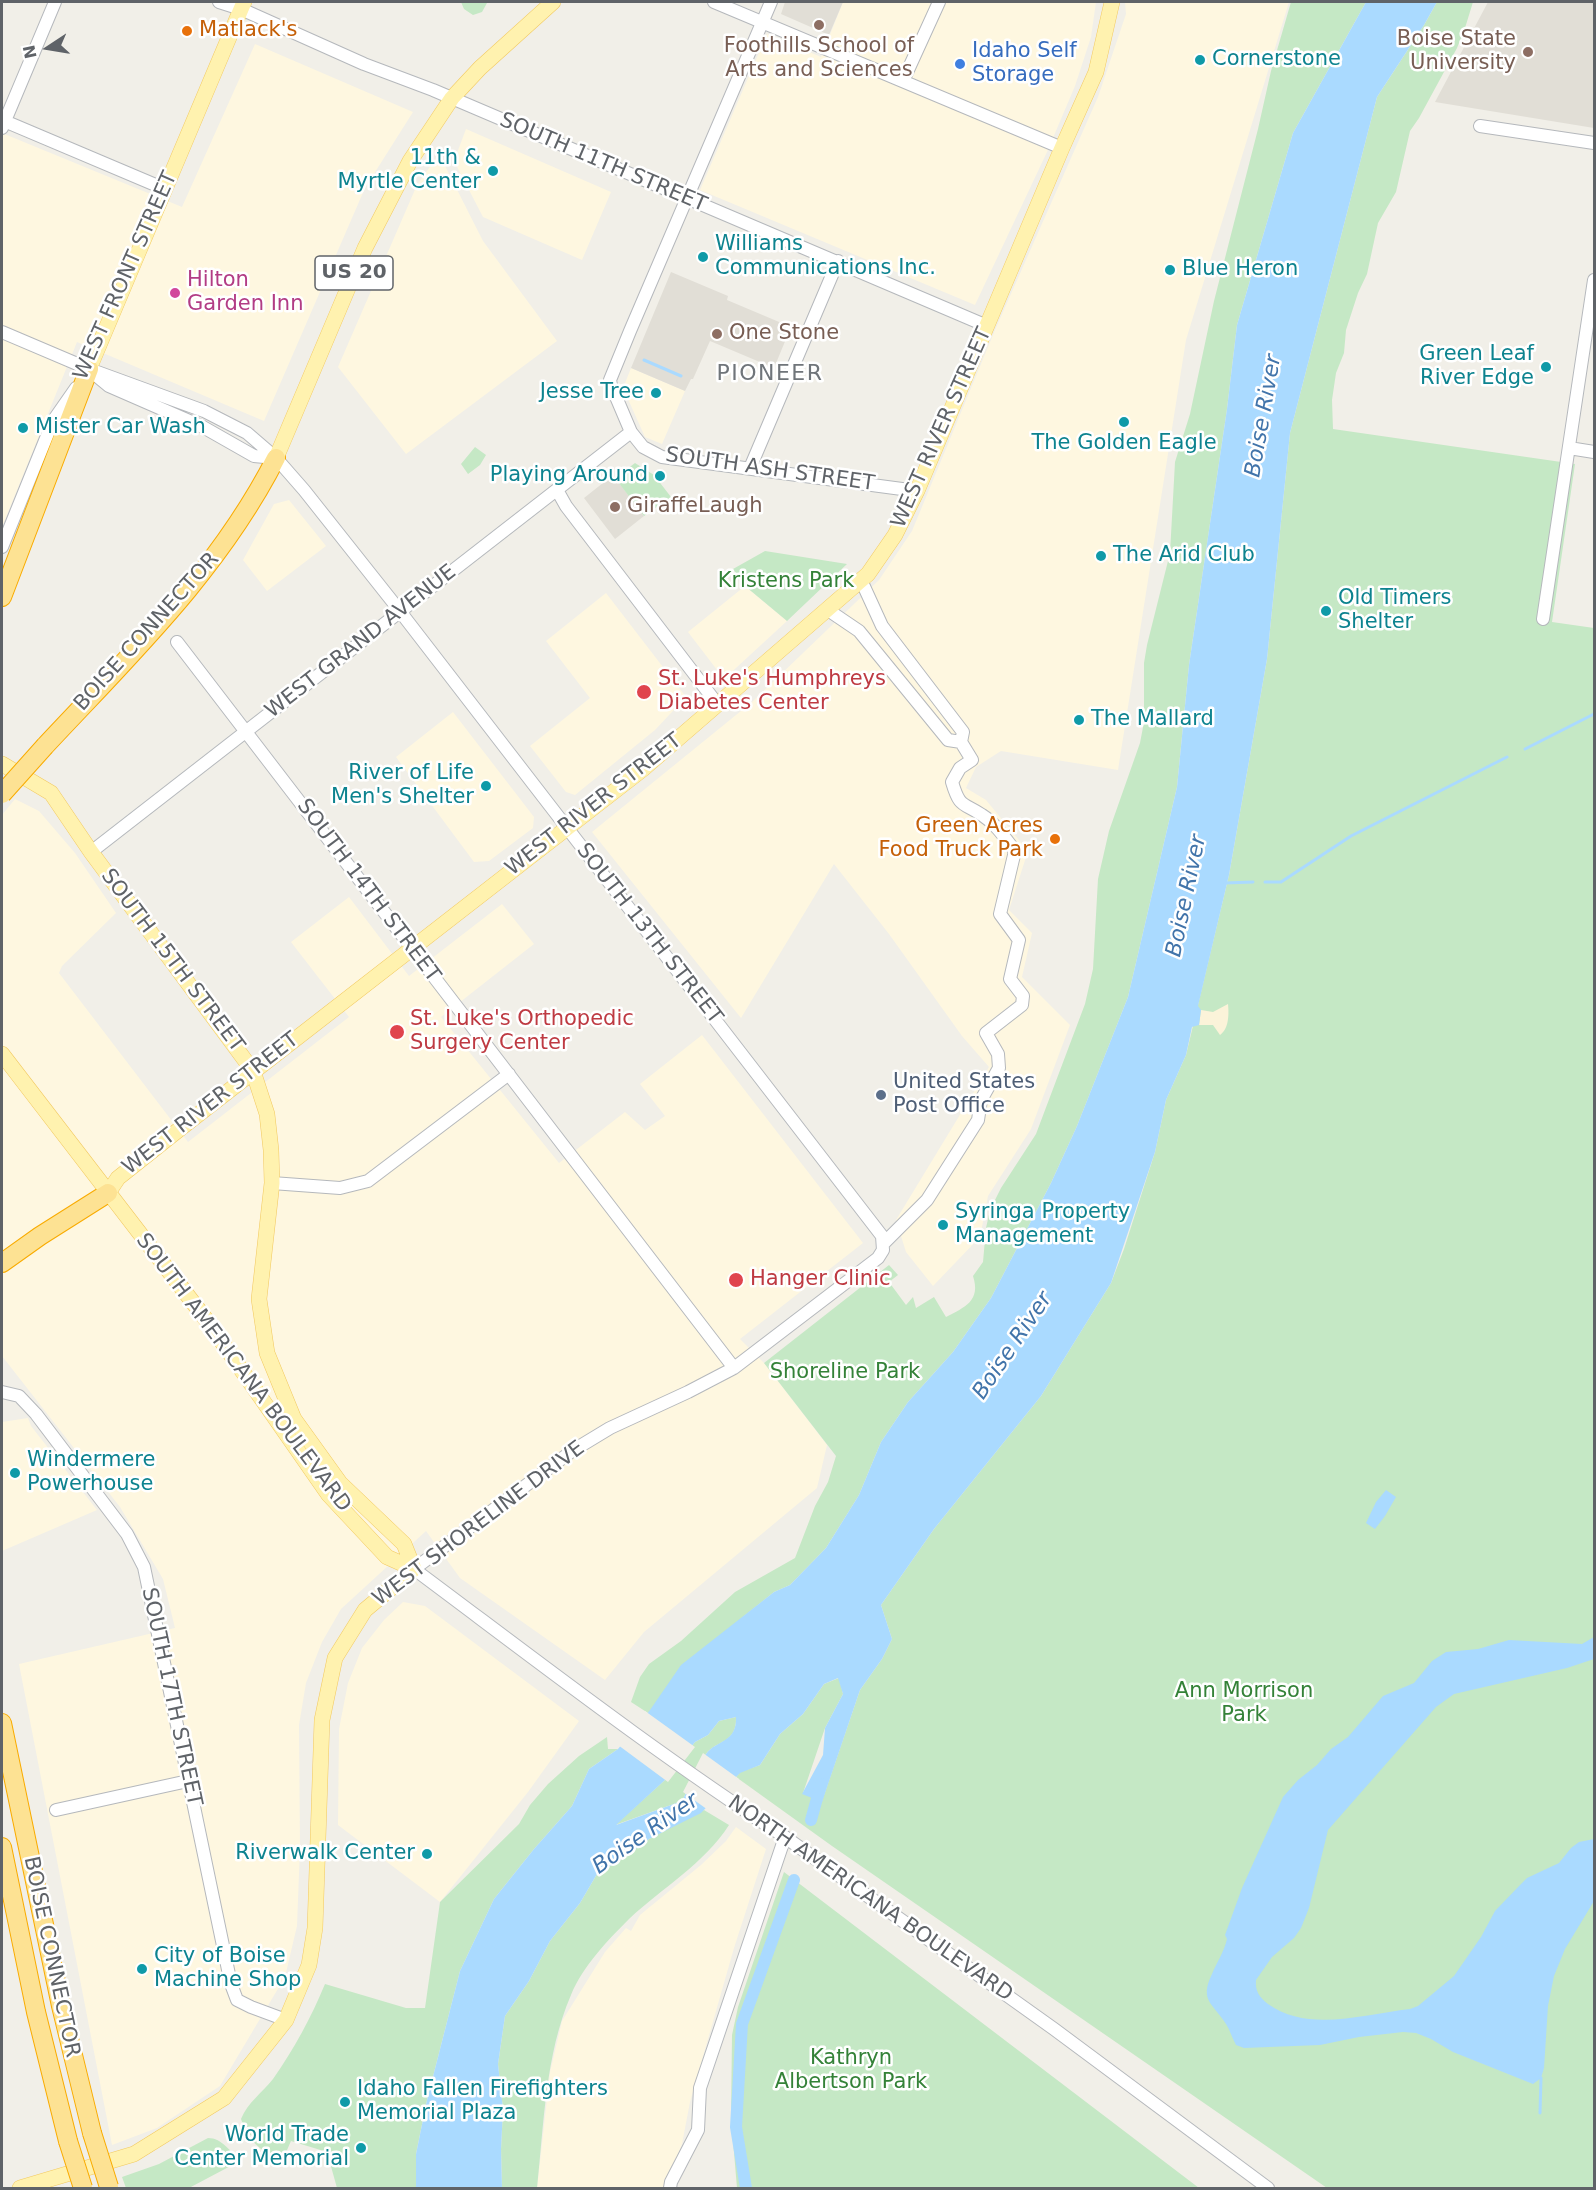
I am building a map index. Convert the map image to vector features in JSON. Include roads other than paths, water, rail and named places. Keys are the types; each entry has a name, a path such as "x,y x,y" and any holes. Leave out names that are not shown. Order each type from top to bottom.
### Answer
{"highway":[{"path":"2,597 89,369"},
{"name":"BOISE CONNECTOR","path":"2,794 189,590 220,552 249,508 276,458"},
{"path":"2,1263 108,1193"},
{"name":"BOISE CONNECTOR","path":"2,1723 61,2006 92,2133 109,2188"},
{"name":"BOISE CONNECTOR","path":"2,1847 36,2012 68,2141 83,2188"}],"main road":[{"name":"US 20","path":"276,458 365,248 410,160 452,98 480,68 553,2"},
{"name":"WEST RIVER STREET","path":"108,1193 118,1178 643,768 868,574 895,535 917,491 1096,72 1112,2"},
{"name":"WEST FRONT STREET","path":"89,369 242,5"},
{"name":"SOUTH 15TH STREET","path":"2,765 51,793 91,852 253,1071 267,1114 271,1150 272,1183 259,1299 267,1353 294,1419 328,1466"},
{"name":"SOUTH AMERICANA BOULEVARD","path":"2,1054 208,1322 328,1494 387,1557 414,1569"},
{"name":"SOUTH AMERICANA BOULEVARD","path":"328,1466 340,1483 404,1544 414,1569"},
{"name":"WEST SHORELINE DRIVE","path":"20,2188 134,2154 224,2098 286,2020 309,1965 315,1928 322,1720 335,1658 365,1610 414,1569"}],"street":[{"path":"55,2 3,124 165,189"},
{"name":"SOUTH 11TH STREET","path":"219,2 242,5 364,64 452,98 987,326"},
{"path":"714,2 1062,148"},
{"path":"631,432 610,380 771,2"},
{"path":"903,81 939,2"},
{"path":"1480,126 1594,142"},
{"path":"750,468 838,261"},
{"path":"1543,619 1593,305 1594,280"},
{"name":"SOUTH 13TH STREET","path":"2,332 89,369 204,411 248,433 276,458 401,611 882,1236 883,1244"},
{"name":"WEST FRONT STREET","path":"2,546 53,421 89,369"},
{"name":"SOUTH ASH STREET","path":"631,432 643,447 662,457 917,491"},
{"name":"WEST GRAND AVENUE","path":"91,852 631,432"},
{"path":"1569,448 1594,452"},
{"path":"557,490 566,506 718,705"},
{"path":"828,610 859,631 948,740 961,742 963,732 882,626 861,580"},
{"name":"SOUTH 14TH STREET","path":"177,642 734,1368"},
{"name":"WEST SHORELINE DRIVE","path":"414,1569 572,1451 610,1428 734,1368 878,1258 883,1244 927,1200 978,1120 981,1100 999,1068 998,1054 986,1033 1022,1005 1023,996 1010,979 1019,940 1000,914 1015,851 999,830 982,815 965,808 956,797 952,782 960,768 972,760 961,742"},
{"path":"272,1183 340,1188 368,1181 509,1074"},
{"name":"SOUTH 17TH STREET","path":"2,1392 19,1396 36,1414 127,1534 144,1567 229,1976 237,2000 286,2020"},
{"name":"NORTH AMERICANA BOULEVARD","path":"414,1569 614,1718 1054,2029 1268,2188"},
{"path":"57,1810 188,1781"},
{"path":"670,2188 698,2130 700,2088 785,1837"}],"water":[{"name":"Boise River","path":"1366,2 1437,2 1377,97 1290,433 1267,659 1229,875 1198,1006 1201,1010 1199,1025 1192,1027 1186,1055 1166,1100 1155,1152 1111,1283 1041,1396 934,1529 881,1605 892,1639 882,1659 860,1690 822,1802 802,1794 823,1755 825,1728 843,1694 838,1678 824,1684 803,1714 780,1734 760,1765 740,1773 701,1813 649,1839 597,1874 580,1903 550,1941 529,1981 505,2016 498,2064 503,2109 502,2188 416,2188 416,2154 427,2100 460,1971 494,1899 572,1806 589,1769 618,1749 650,1710 681,1665 774,1592 790,1585 826,1548 859,1495 881,1442 908,1402 953,1352 991,1298 1051,1183 1077,1126 1128,997 1177,787 1189,665 1227,409 1237,325 1293,133","holes":["736,1717 730,1736 706,1754 682,1801 616,1825 665,1780 695,1742 708,1735 719,1721"]},
{"path":"1386,1490 1396,1497 1375,1529 1366,1523 1376,1502"},
{"path":"1594,1637 1594,1659 1567,1668 1454,1694 1436,1707 1328,1830 1309,1908 1301,1928 1294,1938 1272,1957 1256,1980 1257,1991 1268,2004 1284,2013 1301,2018 1337,2019 1418,2006 1454,1976 1481,1937 1495,1911 1527,1878 1559,1863 1579,1842 1594,1839 1594,1901 1565,1949 1554,1976 1548,2006 1544,2068 1541,2078 1533,2084 1453,2052 1416,2033 1403,2032 1359,2037 1320,2045 1244,2048 1236,2045 1226,2024 1209,2001 1208,1983 1226,1944 1225,1935 1242,1888 1283,1797 1331,1749 1348,1737 1383,1696 1414,1683 1432,1661 1446,1652 1478,1649 1509,1640 1582,1644"}],"waterway":[{"path":"644,360 681,376"},
{"path":"1525,749 1594,714"},
{"path":"1265,882 1281,882 1351,836 1507,757"},
{"path":"1225,883 1253,882"},
{"path":"811,1820 821,1784"},
{"path":"746,2188 736,2127 742,2024 794,1880"},
{"path":"1538,2076 1541,2078 1540,2113"}],"place":[{"name":"Foothills School of Arts and Sciences","path":"819,25"},
{"name":"Matlack's","path":"187,31"},
{"name":"Boise State University","path":"1528,52"},
{"name":"Cornerstone","path":"1200,60"},
{"name":"Idaho Self Storage","path":"960,64"},
{"name":"11th & Myrtle Center","path":"493,171"},
{"name":"Williams Communications Inc.","path":"703,257"},
{"name":"Blue Heron","path":"1170,270"},
{"name":"Hilton Garden Inn","path":"175,293"},
{"name":"One Stone","path":"717,334"},
{"name":"Green Leaf River Edge","path":"1546,367"},
{"name":"Jesse Tree","path":"656,393"},
{"name":"The Golden Eagle","path":"1124,422"},
{"name":"Mister Car Wash","path":"23,428"},
{"name":"Playing Around","path":"660,476"},
{"name":"GiraffeLaugh","path":"615,507"},
{"name":"The Arid Club","path":"1101,556"},
{"name":"Old Timers Shelter","path":"1326,611"},
{"name":"St. Luke's Humphreys Diabetes Center","path":"644,692"},
{"name":"The Mallard","path":"1079,720"},
{"name":"River of Life Men's Shelter","path":"486,786"},
{"name":"Green Acres Food Truck Park","path":"1055,839"},
{"name":"St. Luke's Orthopedic Surgery Center","path":"397,1032"},
{"name":"United States Post Office","path":"881,1095"},
{"name":"Syringa Property Management","path":"943,1225"},
{"name":"Hanger Clinic","path":"736,1280"},
{"name":"Windermere Powerhouse","path":"15,1473"},
{"name":"Riverwalk Center","path":"427,1854"},
{"name":"City of Boise Machine Shop","path":"142,1969"},
{"name":"Idaho Fallen Firefighters Memorial Plaza","path":"345,2102"},
{"name":"World Trade Center Memorial","path":"361,2148"}],"district":[{"name":"PIONEER","path":"770,374"}],"park label":[{"name":"Kristens Park","path":"786,582"},
{"name":"Shoreline Park","path":"845,1373"},
{"name":"Ann Morrison Park","path":"1244,1704"},
{"name":"Kathryn Albertson Park","path":"851,2071"}]}
